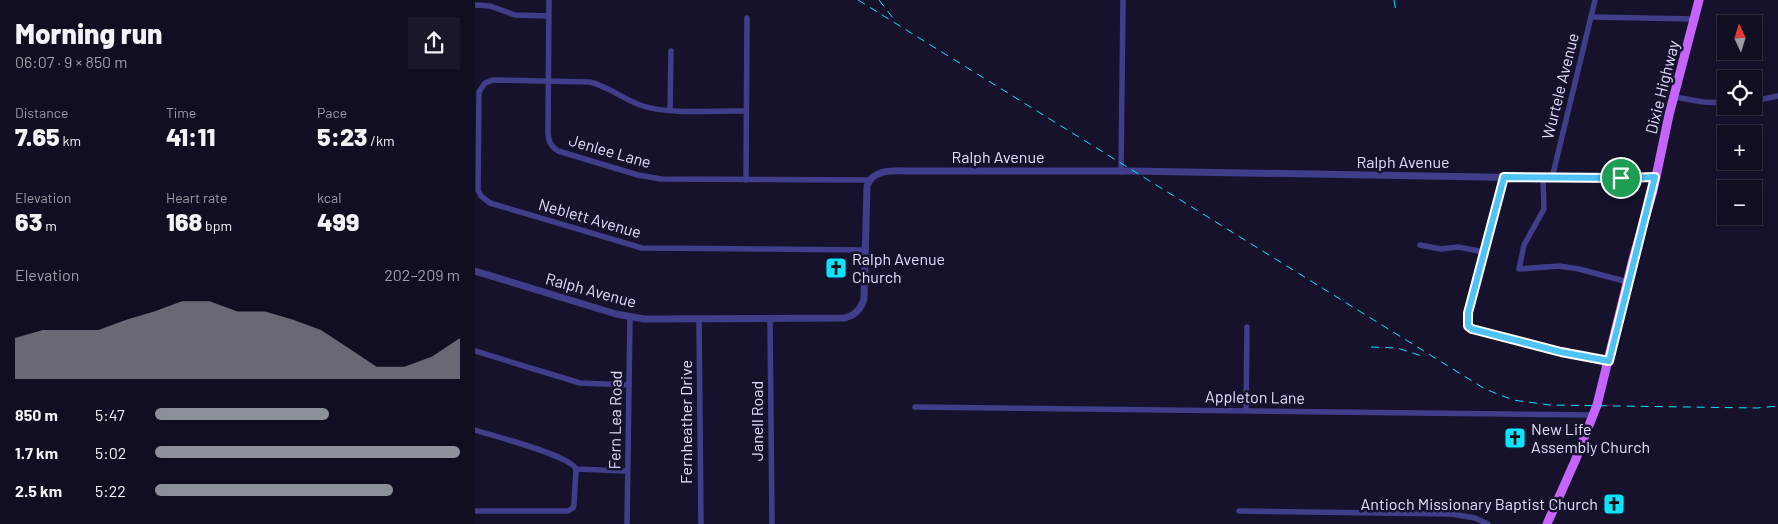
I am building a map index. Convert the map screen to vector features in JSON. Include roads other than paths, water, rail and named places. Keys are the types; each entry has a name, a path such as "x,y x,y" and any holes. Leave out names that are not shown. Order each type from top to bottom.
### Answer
{"main road":[{"name":"Dixie Highway","path":"1547,524 1594,415 1699,0"}],"street":[{"name":"Jenlee Lane","path":"549,0 548,140 558,151 646,177 661,179 869,180"},
{"path":"1121,172 1123,0"},
{"name":"Wurtele Avenue","path":"1552,178 1595,0"},
{"path":"475,5 490,6 515,15 549,16"},
{"path":"1591,17 1694,19"},
{"path":"746,180 747,18"},
{"path":"670,110 671,50"},
{"name":"Neblett Avenue","path":"549,80 497,79 485,83 481,88 479,95 477,184 481,196 489,203 642,248 866,250"},
{"path":"549,80 581,81 598,84 653,109 746,111"},
{"path":"1762,99 1778,96"},
{"path":"1675,97 1717,103"},
{"name":"Ralph Avenue","path":"475,271 630,317 699,319 844,318 855,313 863,303 865,296 867,190 869,180 879,173 1121,172 1543,178 1655,177"},
{"path":"1504,177 1468,313 1467,324 1472,329 1561,352 1609,361"},
{"path":"1543,178 1544,208 1524,244 1519,269 1559,266 1579,268 1628,282"},
{"path":"1420,245 1441,249 1459,247 1484,252"},
{"name":"Fern Lea Road","path":"627,524 630,317"},
{"name":"Janell Road","path":"771,318 772,524"},
{"name":"Fernheather Drive","path":"699,319 701,524"},
{"path":"1246,410 1247,327"},
{"path":"475,351 580,383 629,385"},
{"name":"Appleton Lane","path":"915,406 1594,415"},
{"path":"475,430 549,453 573,464 576,469 574,504 573,508 568,511 475,511"},
{"path":"576,469 627,471"},
{"path":"1239,511 1452,514 1475,518 1488,524"}],"railway":[{"path":"858,0 1485,389 1513,400 1550,405 1757,408 1778,406"},
{"path":"879,0 893,18"},
{"path":"1394,0 1396,12"},
{"path":"1371,347 1397,348 1425,357"}],"place":[{"name":"Ralph Avenue Church","path":"836,268"},
{"name":"New Life Assembly Church","path":"1515,438"},
{"name":"Antioch Missionary Baptist Church","path":"1614,504"}]}
